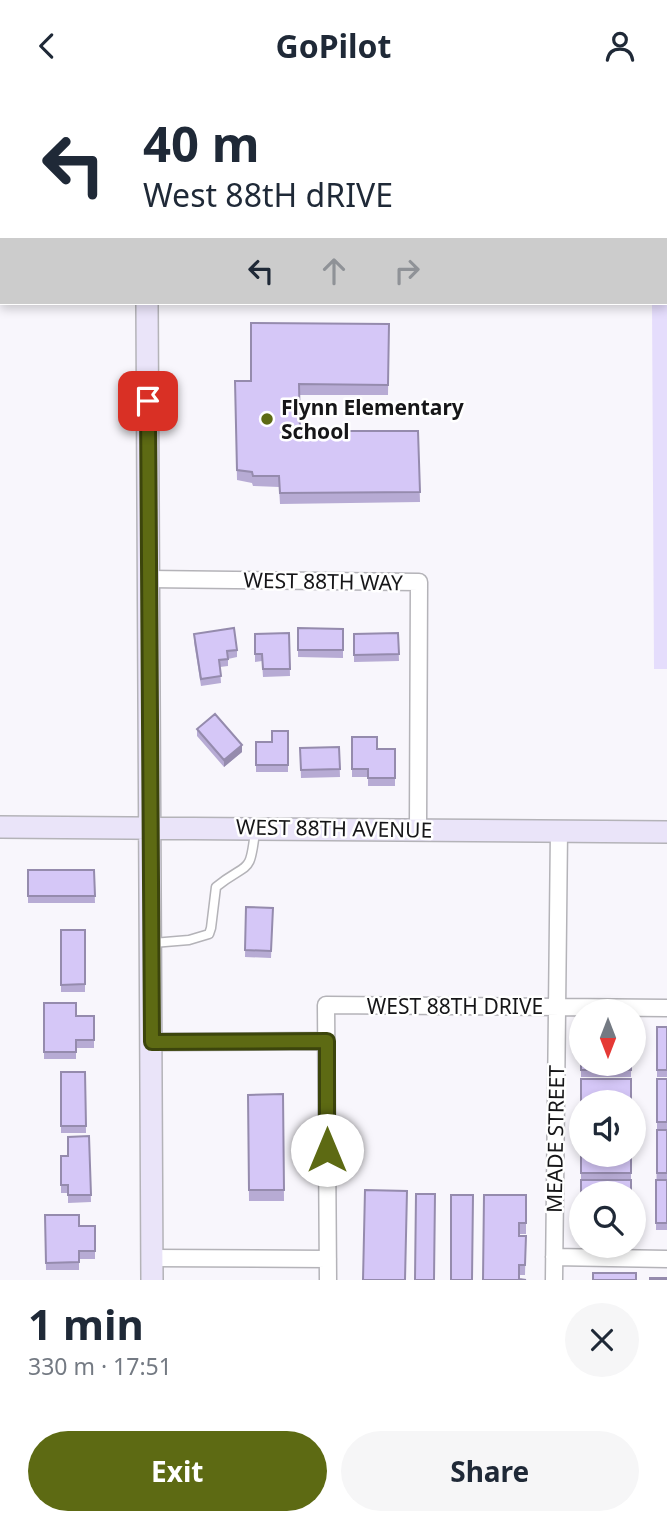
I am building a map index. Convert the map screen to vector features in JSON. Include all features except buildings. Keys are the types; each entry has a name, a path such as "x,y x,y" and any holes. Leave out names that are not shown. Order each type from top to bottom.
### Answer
{"street":[{"path":"147,305 152,1280"},
{"name":"WEST 88TH WAY","path":"148,579 419,582 418,829"},
{"name":"WEST 88TH AVENUE","path":"0,827 667,832"},
{"name":"MEADE STREET","path":"554,1280 559,831"},
{"name":"WEST 88TH DRIVE","path":"327,1041 327,1005 667,1008"},
{"path":"152,1042 327,1041 328,1280"},
{"path":"554,1257 667,1259"},
{"path":"152,1258 328,1259"}],"lane":[{"path":"150,943 189,940 209,934 216,887 247,868 252,859 256,828"}],"shaded area":[{"path":"652,305 667,305 667,669 654,669"}],"place":[{"name":"Flynn Elementary School","path":"267,419"}],"route":[{"path":"148,401 152,1042 327,1041 327,1150"}]}
